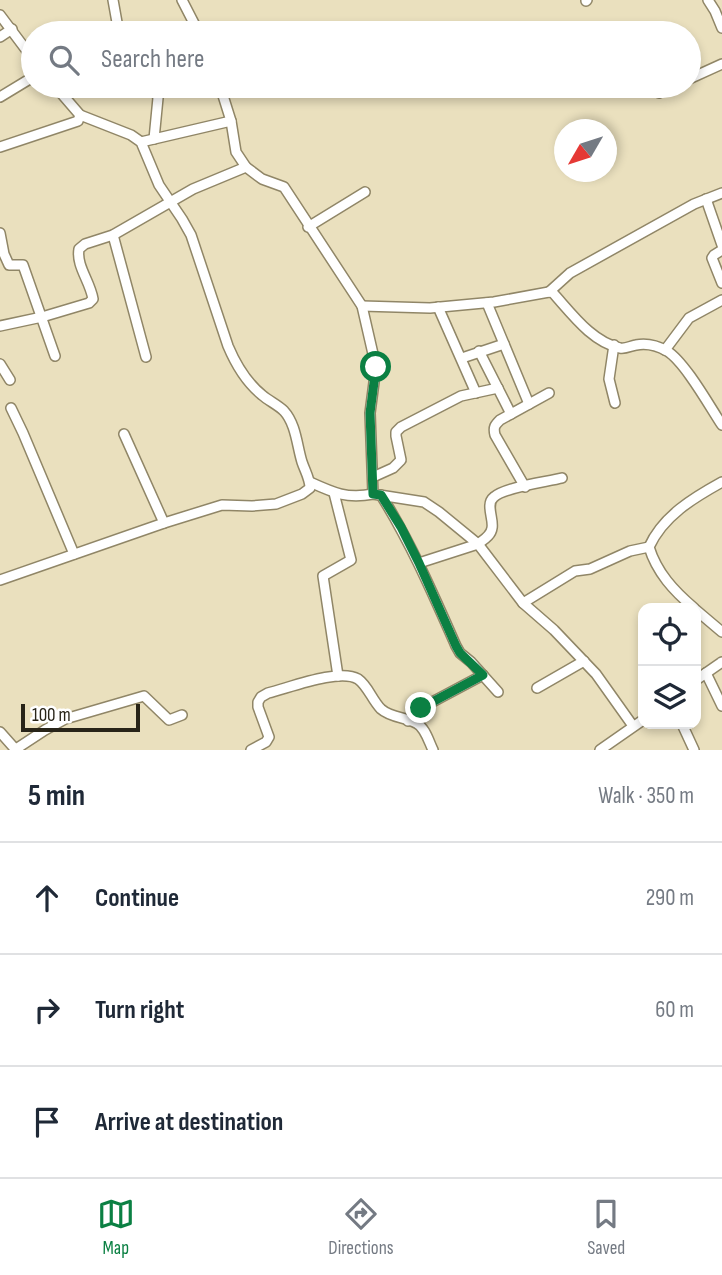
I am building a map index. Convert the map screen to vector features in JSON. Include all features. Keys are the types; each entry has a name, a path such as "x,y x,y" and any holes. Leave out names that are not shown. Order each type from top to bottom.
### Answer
{"street":[{"path":"113,0 117,21"},
{"path":"182,0 193,21"},
{"path":"708,0 722,28"},
{"path":"0,15 21,42"},
{"path":"0,37 12,29"},
{"path":"701,74 722,64"},
{"path":"0,97 21,84"},
{"path":"0,580 222,505 276,504 307,492 310,488 298,441 287,414 255,389 235,363 191,235 159,185 141,142 131,135 80,116 65,98"},
{"path":"154,139 159,98"},
{"path":"224,98 236,152 246,167 262,178 284,187 362,306 376,367 370,413 373,477 377,494 401,527 460,653 498,692"},
{"path":"0,147 72,124 78,121 80,116"},
{"path":"141,142 231,121"},
{"path":"0,326 89,303 93,299 92,288 77,258 79,249 85,243 113,235 193,189 246,167"},
{"path":"309,226 365,192"},
{"path":"549,292 570,272 694,204 722,193"},
{"path":"706,199 722,247 712,258 722,283"},
{"path":"0,233 9,265 23,265 55,356"},
{"path":"113,235 146,357"},
{"path":"362,306 438,307 554,293 592,333 605,342 626,348 639,344 657,346 672,354 722,425"},
{"path":"665,350 689,318 722,300"},
{"path":"487,303 529,404"},
{"path":"438,307 476,393"},
{"path":"462,358 504,344"},
{"path":"614,345 609,379 615,403"},
{"path":"479,351 511,414"},
{"path":"0,363 10,380"},
{"path":"373,477 393,468 401,460 396,436 401,427 461,396 498,388"},
{"path":"525,486 493,429 500,420 549,393"},
{"path":"11,408 74,554"},
{"path":"124,435 164,523"},
{"path":"419,563 486,539 492,528 491,500 494,497 507,491 562,478"},
{"path":"310,482 334,493 358,497 377,494 425,502 439,512 478,544 523,603 554,630 596,674 633,726"},
{"path":"688,603 666,581 649,547 653,539 688,501 722,482"},
{"path":"334,493 351,560 324,576 338,676"},
{"path":"523,603 575,571 590,569 630,551 649,547"},
{"path":"701,614 722,632"},
{"path":"537,688 584,661"},
{"path":"701,676 722,662"},
{"path":"706,673 722,706"},
{"path":"408,721 421,708 483,675"},
{"path":"251,750 266,742 269,737 258,707 261,697 331,676 355,677 361,681 382,710 416,722 422,727 433,750"},
{"path":"0,732 16,750 65,719 144,696 169,720 182,715"},
{"path":"600,750 638,723"},
{"path":"684,729 694,750"}],"route":[{"path":"376,367 370,413 373,494 381,495 401,527 460,653 483,675 421,708"}]}
